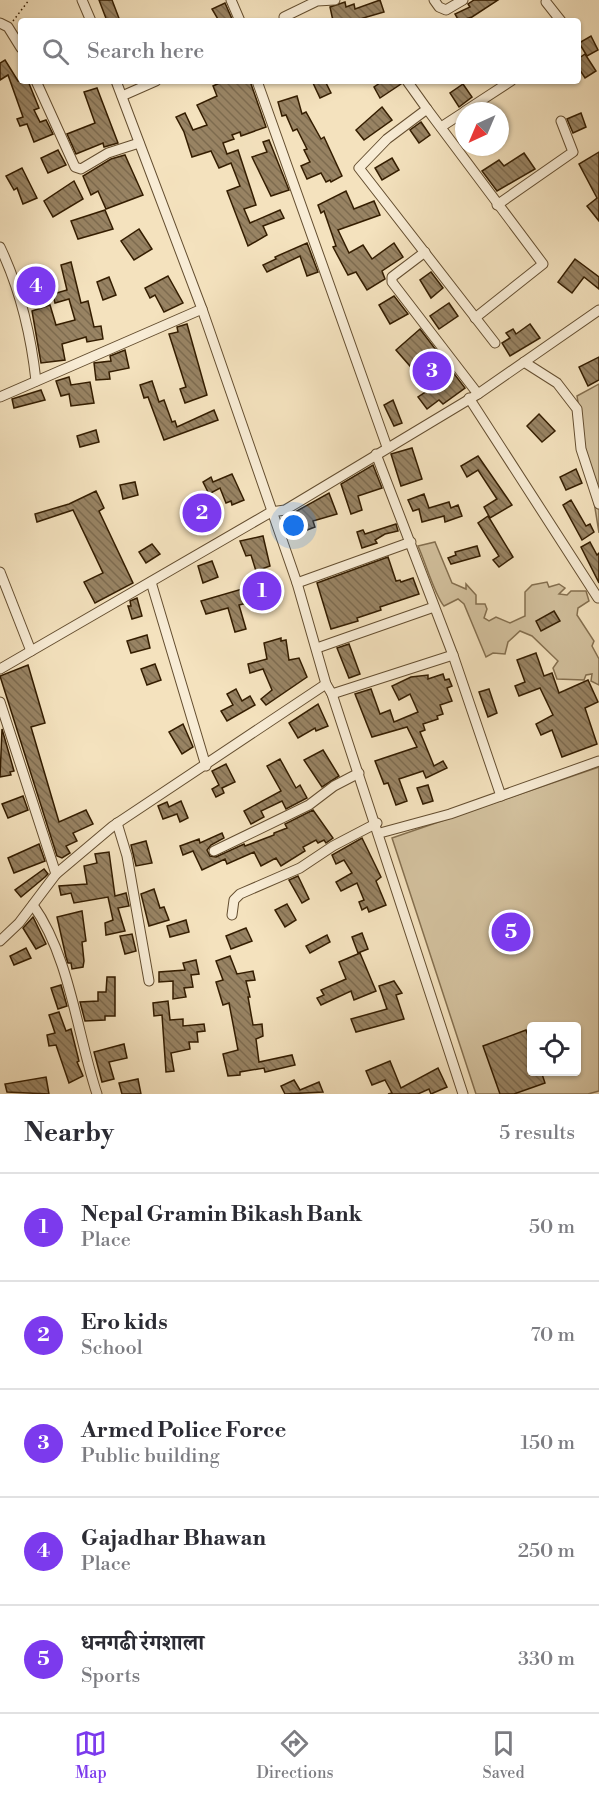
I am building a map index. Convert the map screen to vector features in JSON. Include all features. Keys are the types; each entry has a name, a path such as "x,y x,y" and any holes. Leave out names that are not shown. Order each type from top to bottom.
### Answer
{"street":[{"path":"82,0 90,18"},
{"path":"231,0 239,18"},
{"path":"286,18 317,1 335,0"},
{"path":"434,0 439,7 446,10 463,0"},
{"path":"546,1 559,18"},
{"path":"4,25 18,44"},
{"path":"37,84 75,167 81,169 108,153 139,143"},
{"path":"117,84 202,309 297,583 326,684 333,694 380,833 464,1094"},
{"path":"122,96 149,84"},
{"path":"258,84 387,447"},
{"path":"409,84 543,264 475,318"},
{"path":"479,102 506,84"},
{"path":"427,109 387,139 359,168 495,343"},
{"path":"441,127 455,118"},
{"path":"497,205 573,152 561,121"},
{"path":"0,247 11,269 31,342 36,381"},
{"path":"425,252 392,277 393,282 473,396 598,598"},
{"path":"0,397 202,309"},
{"path":"0,669 271,512 285,510 473,396 599,310"},
{"path":"524,362 557,383 577,409 582,449 599,504"},
{"path":"376,454 453,655 501,796"},
{"path":"297,583 411,542"},
{"path":"0,572 31,651"},
{"path":"151,582 206,766"},
{"path":"317,648 434,607"},
{"path":"333,694 453,655"},
{"path":"0,941 33,905 56,874 117,823 206,766 326,684"},
{"path":"0,702 56,874"},
{"path":"380,833 501,796 599,761"},
{"path":"214,851 309,805 334,786 359,773"},
{"path":"117,823 127,856 148,981"},
{"path":"232,915 234,900 240,894 300,868 333,846 376,823"},
{"path":"33,905 51,940 71,996 83,1053 97,1094"}],"path":[{"path":"4,25 28,0"}],"shaded area":[{"path":"599,384 599,533 577,396"},
{"path":"435,542 452,583 466,589 466,584 476,595 476,604 485,604 487,609 484,618 489,621 496,617 510,623 525,616 525,592 532,585 547,582 549,587 559,584 565,588 559,594 567,595 571,591 586,591 589,601 578,608 577,615 594,641 592,646 599,659 599,685 591,681 592,674 586,675 584,680 557,679 553,668 558,661 532,636 520,631 508,642 505,654 493,653 486,657 464,604 458,599 444,606 437,595 418,546"},
{"path":"599,767 599,1091 588,1094 476,1094 392,838"}],"building":[{"path":"99,0 112,0 119,18 106,18"},
{"path":"380,0 384,12 363,18 332,18 330,7 345,2 346,7 354,4 355,9"},
{"path":"474,0 498,0 472,17 457,18 455,14 470,7 468,4"},
{"path":"225,3 232,18 217,18 212,9"},
{"path":"591,36 598,50 587,56 581,42"},
{"path":"585,54 596,71 585,78 581,72 581,57"},
{"path":"5,60 18,84 29,84 39,108 34,110 40,122 46,120 53,134 34,142 27,124 20,126 17,119 23,117 8,75 0,80 0,63"},
{"path":"251,84 266,127 241,136 240,132 232,135 234,139 223,143 227,154 238,150 256,205 244,209 250,223 280,210 284,218 263,226 267,235 248,246 227,191 240,186 231,163 219,168 211,151 192,157 184,132 176,117 185,113 193,130 207,125 197,105 217,96 213,86"},
{"path":"313,84 326,84 331,93 320,98"},
{"path":"378,84 401,84 380,98 374,87"},
{"path":"463,84 472,97 466,102 456,102 450,93"},
{"path":"97,88 118,143 104,147 103,143 76,154 67,134 95,123 84,92"},
{"path":"297,96 302,114 306,112 321,139 324,137 342,176 331,182 330,180 326,182 321,173 307,179 301,166 310,162 304,150 307,149 297,129 293,131 286,115 282,116 278,102"},
{"path":"382,107 392,120 364,140 356,130"},
{"path":"581,113 586,127 573,133 567,119"},
{"path":"421,122 430,135 419,143 410,130"},
{"path":"269,140 289,190 271,196 252,157 267,152 263,142"},
{"path":"58,150 66,165 48,173 41,158"},
{"path":"599,152 599,221 587,206 597,198 579,164"},
{"path":"524,153 535,169 497,191 482,171 499,160 504,166"},
{"path":"125,155 143,195 106,209 98,191 91,195 83,176 111,159"},
{"path":"392,158 399,170 382,180 375,168"},
{"path":"22,168 37,198 23,204 17,188 14,190 6,176"},
{"path":"74,181 83,199 53,217 44,201"},
{"path":"346,191 354,209 374,201 380,215 338,230 349,253 363,245 372,259 394,243 403,257 382,271 385,279 367,290 356,272 348,275 333,247 336,246 324,211 321,213 318,205"},
{"path":"105,210 113,229 78,239 71,221"},
{"path":"139,229 152,249 134,260 121,241"},
{"path":"307,243 318,272 307,276 300,256 267,272 263,265"},
{"path":"575,259 599,277 599,289 584,277 572,293 558,282"},
{"path":"71,262 81,303 88,301 94,327 101,326 103,339 87,342 86,337 62,344 65,360 41,363 32,311 50,305 56,325 75,320 69,299 55,303 53,294 67,290 61,265"},
{"path":"431,272 443,288 431,298 420,280"},
{"path":"43,276 47,290 30,295 26,281"},
{"path":"168,276 183,303 164,312 155,295 150,298 145,288"},
{"path":"109,277 116,295 103,300 97,282"},
{"path":"394,296 408,314 390,324 379,305"},
{"path":"449,303 458,316 439,329 430,316"},
{"path":"187,324 207,395 185,403 180,389 186,387 169,334 178,332 177,327"},
{"path":"530,324 540,338 510,356 502,343 510,338 506,333 513,329 516,334"},
{"path":"420,329 465,388 443,404 439,400 427,409 418,397 430,389 396,350"},
{"path":"125,350 129,368 109,372 110,379 96,380 94,363 111,361 110,356"},
{"path":"599,357 599,380 588,386 579,367"},
{"path":"69,377 71,385 90,382 94,403 71,406 69,394 61,396 56,381"},
{"path":"152,381 159,402 164,400 172,422 175,421 177,427 214,410 218,420 164,440 148,397 144,398 140,385"},
{"path":"41,390 45,400 14,408 12,399"},
{"path":"393,400 402,423 394,426 384,405"},
{"path":"539,414 555,431 542,442 527,426"},
{"path":"96,430 99,442 80,447 77,436"},
{"path":"412,448 422,479 401,486 391,454"},
{"path":"478,456 512,505 490,518 484,507 497,499 478,470 467,477 461,466"},
{"path":"373,465 382,488 358,496 362,510 351,514 341,484"},
{"path":"576,469 582,483 566,490 560,477"},
{"path":"232,474 244,500 232,505 231,501 226,503 220,488 209,494 203,482 211,477 213,482"},
{"path":"135,482 138,495 123,499 120,485"},
{"path":"96,491 104,508 99,511 133,583 95,603 84,582 103,573 73,510 37,522 35,514 69,504"},
{"path":"329,493 337,514 313,521 315,527 302,532 295,512"},
{"path":"424,494 429,508 449,502 451,508 458,505 462,516 445,522 444,516 422,522 419,509 413,511 408,500"},
{"path":"571,500 586,526 590,524 594,532 582,540 563,505"},
{"path":"488,516 513,557 499,567 493,560 499,556 478,523"},
{"path":"396,524 398,531 385,534 375,540 377,543 362,548 357,532 363,530 365,534"},
{"path":"263,536 270,566 256,571 251,555 246,556 240,541"},
{"path":"590,542 597,555 599,553 599,583 581,547"},
{"path":"152,544 160,554 146,563 139,552"},
{"path":"477,546 480,556 451,564 448,558 456,555 455,552"},
{"path":"388,557 396,581 401,582 413,578 419,594 380,607 381,610 357,618 358,621 331,629 317,583"},
{"path":"212,561 218,577 203,583 198,566"},
{"path":"270,581 274,596 239,605 246,629 235,632 228,608 206,614 201,601"},
{"path":"137,598 142,616 132,619 128,606 131,606 130,601"},
{"path":"554,611 560,621 541,631 536,621"},
{"path":"147,635 150,648 131,653 127,641"},
{"path":"281,638 281,641 286,640 289,660 299,658 307,677 266,705 261,699 272,690 263,669 250,673 248,664 267,659 264,643"},
{"path":"349,644 360,674 349,678 337,648"},
{"path":"536,653 544,676 552,673 559,693 588,680 598,702 585,708 597,744 562,757 552,730 541,735 536,724 553,715 540,688 519,696 515,686 525,682 517,660"},
{"path":"155,664 161,680 147,685 141,669"},
{"path":"28,665 45,723 31,727 59,822 86,810 93,824 73,833 77,841 66,846 70,853 62,858 57,856 0,676"},
{"path":"443,674 445,680 449,679 452,686 447,688 452,701 440,705 443,714 437,716 438,719 423,724 425,730 420,732 434,766 443,761 447,768 426,778 423,771 399,779 407,801 396,805 388,783 384,784 375,761 417,747 407,727 372,737 355,694 371,689 380,714 390,710 394,722 418,712 410,694 399,700 392,686 411,677 428,675 428,679"},
{"path":"236,689 242,701 250,696 255,705 227,721 221,711 233,705 227,694"},
{"path":"489,689 497,713 488,717 479,692"},
{"path":"318,704 328,726 316,731 315,728 298,738 289,723"},
{"path":"183,724 193,747 182,754 169,732"},
{"path":"2,729 14,771 10,772 11,775 0,777"},
{"path":"323,750 339,776 322,787 304,760"},
{"path":"280,759 296,788 300,785 307,798 286,809 282,801 261,811 264,817 251,824 244,811 281,791 267,766"},
{"path":"226,764 235,782 222,788 224,793 216,797 212,789 219,785 212,771"},
{"path":"428,785 433,801 423,804 417,788"},
{"path":"23,796 28,810 8,818 2,804"},
{"path":"181,801 188,818 180,822 177,814 163,819 158,806 167,802 169,807"},
{"path":"313,810 333,838 326,843 324,840 318,843 316,840 303,847 305,851 281,866 276,858 261,866 254,852 227,864 225,859 202,870 193,851 183,855 180,846 199,839 200,843 222,833 224,838 207,850 210,856 216,857 244,844 245,846 274,835 287,828 285,824"},
{"path":"362,838 381,877 376,881 386,905 369,912 367,907 362,910 359,902 364,900 357,883 341,891 336,882 352,873 344,860 336,864 332,855"},
{"path":"146,841 152,863 136,866 131,845"},
{"path":"39,844 45,861 14,873 8,858"},
{"path":"109,852 115,896 126,893 129,906 118,908 125,931 106,935 105,923 113,920 108,897 74,903 71,893 61,895 59,886 87,884 84,866 97,863 95,854"},
{"path":"44,869 48,874 21,897 15,890"},
{"path":"298,876 309,899 302,903 289,880"},
{"path":"154,889 160,908 164,907 169,920 149,926 141,894"},
{"path":"287,904 296,920 285,927 275,910"},
{"path":"82,911 86,941 82,942 83,967 72,969 66,957 57,917"},
{"path":"33,917 46,944 36,949 23,928"},
{"path":"186,920 189,932 170,937 167,926"},
{"path":"246,928 252,941 231,949 226,936"},
{"path":"362,933 368,949 358,953 352,937"},
{"path":"132,934 136,951 125,954 120,936"},
{"path":"327,935 330,942 310,953 306,946"},
{"path":"26,948 31,958 14,965 10,956"},
{"path":"360,953 376,991 354,1000 351,991 321,1005 317,998 324,995 321,990 346,979 339,962"},
{"path":"230,956 237,974 253,971 255,980 246,981 253,1025 262,1024 263,1036 256,1039 259,1062 292,1055 295,1065 265,1072 264,1068 228,1076 223,1054 238,1050 229,1003 223,1005 216,982 223,980 216,961"},
{"path":"196,960 199,974 191,975 193,987 184,988 186,997 173,999 173,981 159,982 159,972 185,970 183,963"},
{"path":"107,977 115,977 115,1016 105,1016 105,1020 85,1021 80,1002 98,1001 98,992 106,992"},
{"path":"394,981 402,993 396,995 404,1019 356,1032 351,1019 387,1009 379,986"},
{"path":"61,985 67,1006 58,1009 51,988"},
{"path":"168,1001 170,1020 183,1019 183,1026 204,1024 205,1031 197,1032 198,1042 189,1042 190,1049 171,1053 174,1071 166,1072 162,1015 154,1016 153,1003"},
{"path":"59,1012 66,1031 71,1029 79,1061 77,1062 83,1076 69,1083 56,1045 49,1046 47,1035 55,1033 49,1015"},
{"path":"526,1030 527,1076 543,1076 545,1083 514,1094 500,1094 483,1046"},
{"path":"124,1044 127,1058 109,1062 114,1079 102,1082 94,1052"},
{"path":"390,1061 401,1088 438,1068 447,1087 431,1094 429,1089 418,1094 388,1094 392,1093 385,1080 372,1085 366,1071"},
{"path":"46,1077 49,1094 7,1092 5,1084"},
{"path":"138,1079 141,1094 122,1094 119,1083"},
{"path":"294,1080 300,1090 319,1082 323,1092 285,1094 281,1086"}],"place":[{"name":"Gajadhar Bhawan","path":"36,286"},
{"name":"Armed Police Force","path":"432,371"},
{"name":"Ero kids","path":"202,513"},
{"name":"Nepal Gramin Bikash Bank","path":"262,591"},
{"name":"धनगढी रंगशाला","path":"511,932"}]}
